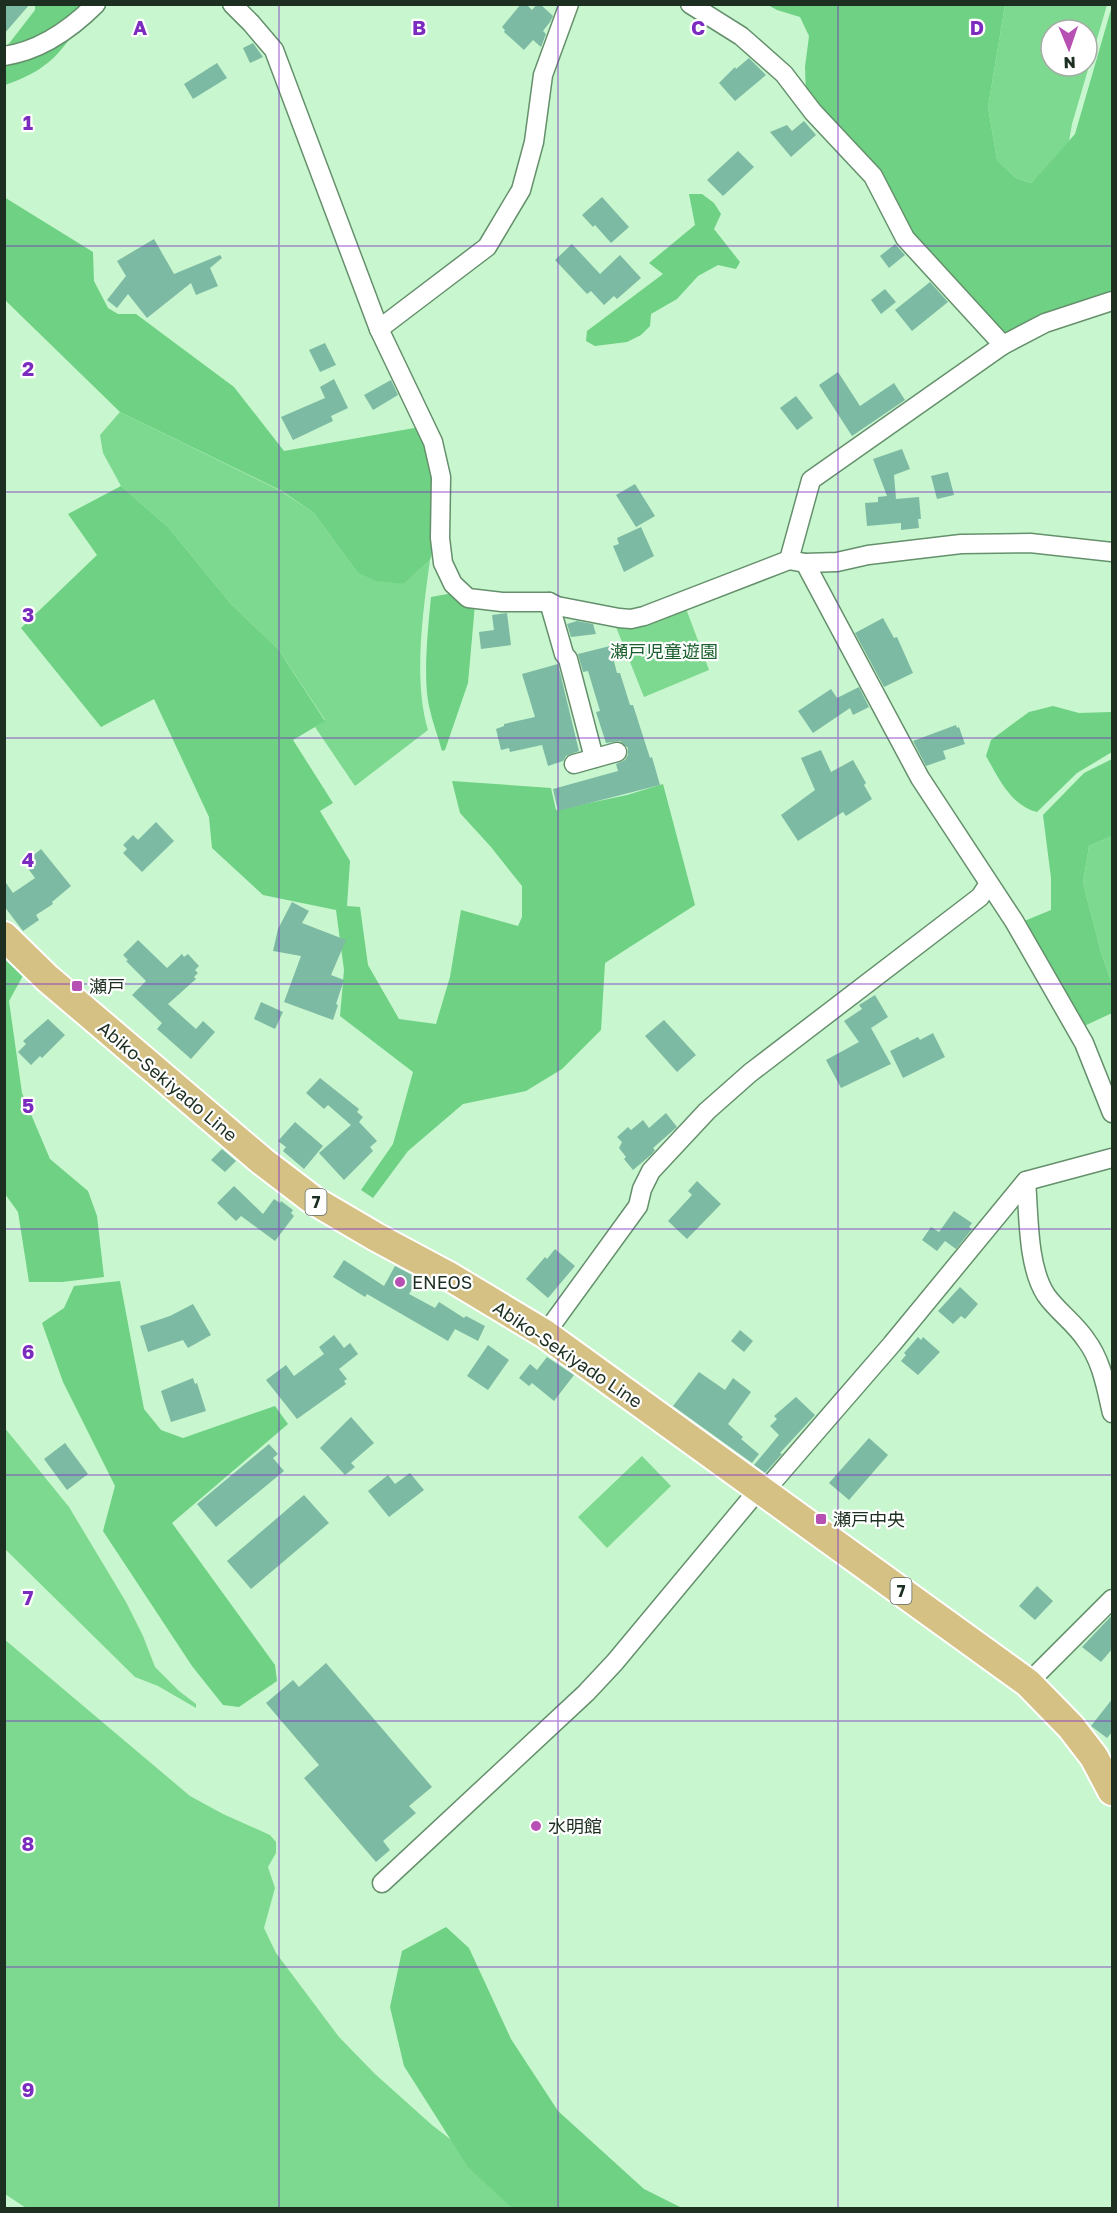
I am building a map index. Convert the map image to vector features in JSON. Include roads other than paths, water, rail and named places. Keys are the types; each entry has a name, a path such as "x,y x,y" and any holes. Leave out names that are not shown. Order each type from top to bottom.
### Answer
{"main road":[{"name":"Abiko-Sekiyado Line","path":"4,936 47,978 262,1161 313,1200 447,1275 545,1334 1028,1683 1071,1727 1094,1757 1113,1791"}],"street":[{"path":"4,56 34,49 96,4"},
{"path":"232,4 251,22 274,50 379,329 433,442 441,477 440,538 443,563 453,584 468,598 502,602 549,602 557,606 600,615 631,619 797,562 837,562 868,555 961,544 1030,543 1113,552"},
{"path":"379,329 487,247 521,190 534,142 543,75 569,4"},
{"path":"690,4 741,36 784,74 813,112 873,176 905,237 1003,345"},
{"path":"1113,301 1045,323 1003,345 811,480 797,562 920,778 988,885 1014,921 1072,1022 1084,1043 1113,1113"},
{"path":"549,602 564,654 568,659 594,758"},
{"path":"574,764 617,752"},
{"path":"545,1334 638,1206 642,1189 651,1171 707,1111 750,1073 980,897 988,885"},
{"path":"382,1882 586,1694 761,1491 892,1344 1026,1181 1113,1158"},
{"path":"1026,1181 1031,1242 1036,1269 1045,1294 1086,1339 1101,1366 1113,1413"},
{"path":"1028,1683 1113,1599"}],"place":[{"name":"瀬戸","path":"77,986"},
{"name":"ENEOS","path":"400,1282"},
{"name":"瀬戸中央","path":"821,1519"},
{"name":"水明館","path":"536,1826"}],"park label":[{"name":"瀬戸児童遊園","path":"664,651"}]}
